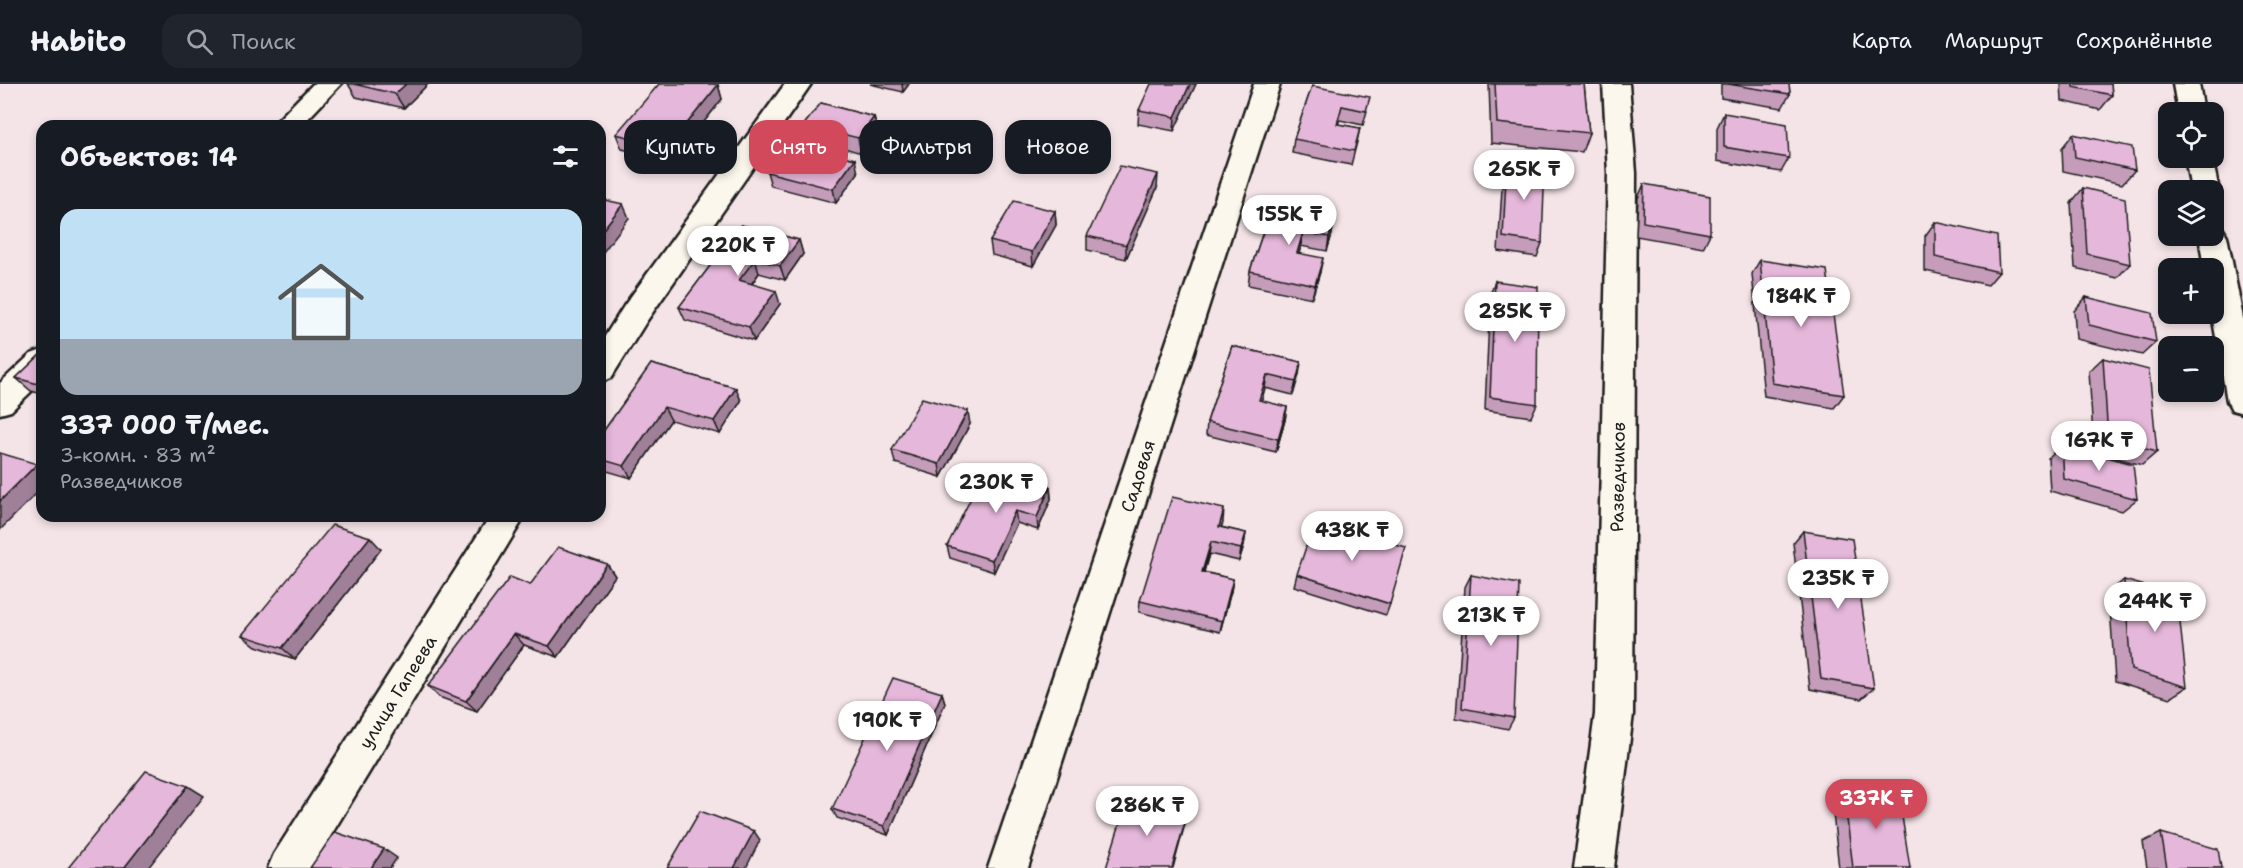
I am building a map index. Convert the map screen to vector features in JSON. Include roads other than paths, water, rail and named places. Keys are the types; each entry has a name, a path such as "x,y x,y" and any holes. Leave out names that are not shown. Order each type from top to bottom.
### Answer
{"street":[{"path":"291,120 328,84"},
{"path":"606,360 635,314 798,84"},
{"name":"Садовая","path":"1008,868 1268,84"},
{"name":"Разведчиков","path":"1594,868 1614,714 1622,173 1616,84"},
{"path":"2186,84 2189,102"},
{"path":"2215,246 2243,401"},
{"path":"0,402 36,368"},
{"name":"улица Гапеева","path":"288,868 504,522"}]}
